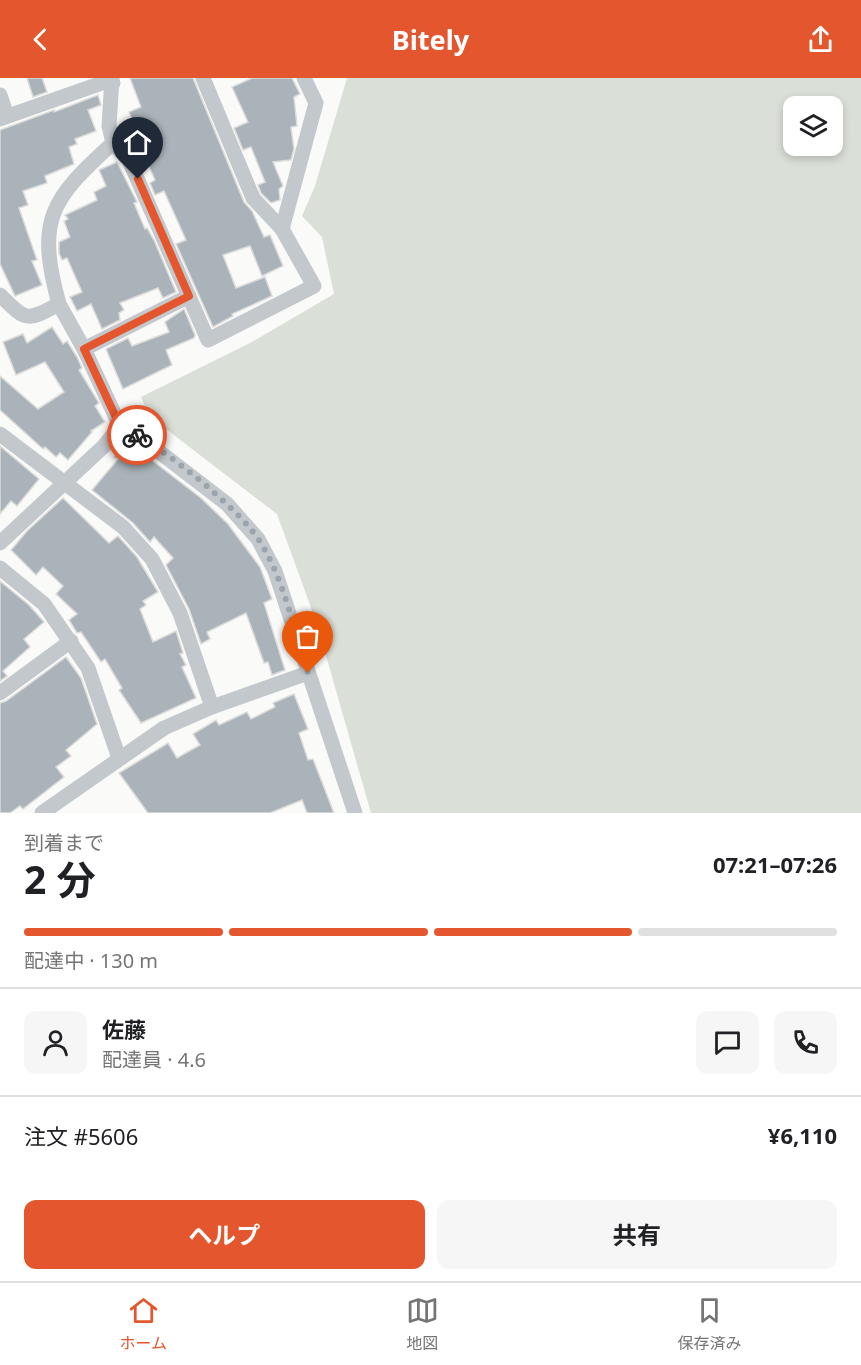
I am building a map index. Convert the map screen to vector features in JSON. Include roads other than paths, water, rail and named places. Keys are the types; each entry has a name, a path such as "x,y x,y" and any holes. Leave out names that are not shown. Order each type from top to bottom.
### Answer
{"street":[{"path":"0,95 4,117 113,80 109,126 112,144 129,160 208,340 314,286 282,229 253,198 203,78"},
{"path":"282,229 316,103 304,78"},
{"path":"112,144 81,172 53,210 48,238 48,266 59,304 84,349 120,426 140,437 228,504 258,539 275,571 354,813"},
{"path":"0,295 22,316 34,317 59,304"},
{"path":"84,349 189,296"},
{"path":"0,543 104,446 120,426"},
{"path":"0,434 123,527 152,559 180,613 212,707"},
{"path":"0,568 44,604 88,668 119,758"},
{"path":"0,693 70,641"},
{"path":"42,813 62,807 119,758 164,728 212,707 308,673"}]}
